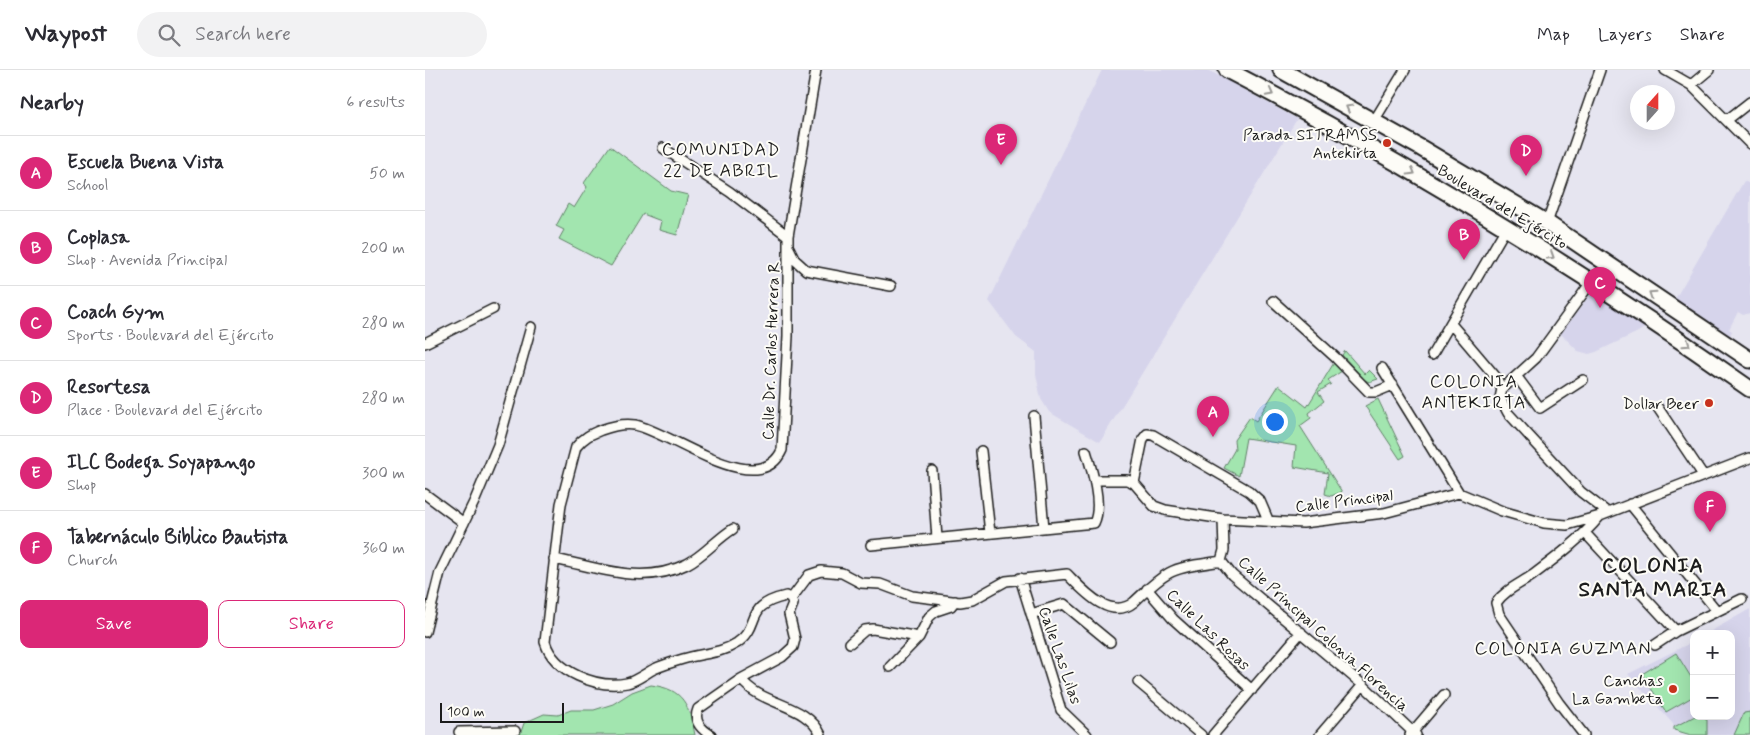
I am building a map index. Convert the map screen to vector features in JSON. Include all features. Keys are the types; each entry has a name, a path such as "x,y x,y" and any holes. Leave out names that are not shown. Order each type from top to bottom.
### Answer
{"highway":[{"name":"Boulevard del Ejército","path":"1227,70 1355,139 1506,228 1592,281 1750,389"},
{"name":"Boulevard del Ejército","path":"1281,70 1547,223 1750,360"}],"street":[{"name":"Calle Dr. Carlos Herrera R","path":"791,599 786,596 764,603 756,610 747,634 721,652 681,659 657,668 627,683 607,684 570,672 556,663 549,654 545,642 561,504 576,447 589,435 618,425 633,425 655,431 721,463 740,468 765,467 772,465 778,459 782,450 788,336 788,241 816,70"},
{"path":"1374,122 1405,70"},
{"path":"1547,223 1600,70"},
{"path":"1665,70 1691,85 1750,144"},
{"path":"1691,85 1709,70"},
{"path":"1727,120 1750,102"},
{"path":"663,148 730,192 788,241 795,260 806,270 891,286"},
{"path":"1432,355 1506,228"},
{"path":"1502,389 1517,378 1536,358 1592,281"},
{"path":"1273,302 1338,359 1369,392 1376,392 1393,386"},
{"path":"425,343 493,309"},
{"path":"1451,324 1495,376 1502,389 1500,398 1508,413 1581,492 1604,514"},
{"path":"425,632 437,580 498,445 531,327"},
{"path":"1382,368 1459,493 1502,511 1544,523 1567,525 1604,514 1750,458"},
{"path":"1517,378 1540,408 1583,380"},
{"path":"1658,408 1703,475"},
{"path":"1034,416 1044,528"},
{"path":"1095,480 1127,480 1134,483 1143,439 1147,434 1153,435 1249,491 1260,501 1269,522"},
{"path":"981,451 990,533"},
{"path":"871,545 1094,523 1097,516 1095,480 1086,451"},
{"path":"932,470 937,538"},
{"name":"Calle Principal","path":"1134,483 1154,506 1165,510 1223,520 1269,522 1303,523 1384,514 1459,493"},
{"path":"425,494 464,523"},
{"path":"1630,504 1717,611"},
{"path":"1585,735 1559,703 1499,614 1496,603 1502,595 1533,575 1586,534 1604,514"},
{"name":"Calle Principal Colonia Florencia","path":"1223,520 1224,550 1221,561 1232,575 1363,686 1413,734"},
{"path":"555,559 622,574 650,576 686,564 733,529"},
{"path":"1586,534 1676,631"},
{"path":"711,735 702,729 697,722 695,716 698,709 741,679 782,658 793,647 795,640 789,614 793,604 791,599 809,576 821,571 842,573 861,583 880,584 912,596 955,601 972,600 1006,581 1067,574 1085,593 1107,607 1120,609 1132,604 1147,589 1171,572 1221,561"},
{"name":"Calle Las Lilas","path":"1019,578 1061,710 1087,735"},
{"name":"Calle Las Rosas","path":"1147,589 1173,619 1251,690"},
{"path":"1655,645 1676,631 1742,599"},
{"path":"890,667 919,637 929,617 936,611 951,606 955,601"},
{"path":"1031,614 1064,604 1110,642"},
{"path":"850,643 865,630 873,629 919,637"},
{"path":"1213,735 1301,632"},
{"path":"741,679 748,688 767,700 809,719 817,727 821,735"},
{"path":"1138,682 1201,735"},
{"path":"1320,735 1363,686"},
{"path":"1413,734 1444,695"},
{"path":"459,731 515,731"}],"shaded area":[{"path":"1102,70 1208,70 1297,119 1100,442 1049,412 1041,399 1036,374 1036,352 1016,337 989,301"},
{"path":"1744,181 1750,184 1750,313 1743,315 1738,312 1729,329 1732,331 1730,335 1675,299"},
{"path":"1593,291 1647,326 1596,352 1589,354 1578,351 1561,334"},
{"path":"1750,609 1750,735 1691,735 1674,730 1673,724 1628,674 1690,643 1690,720 1735,720 1735,630 1713,630"}],"green space":[{"path":"610,146 671,191 688,195 677,235 659,230 661,221 643,214 611,266 559,239 564,230 556,226 568,204 574,208 587,187 584,183"},
{"path":"1345,351 1365,374 1369,370 1378,379 1369,382 1365,380 1342,355"},
{"path":"1335,361 1342,371 1328,380 1331,384 1318,392 1324,401 1309,413 1311,418 1300,426 1342,492 1331,496 1325,494 1328,473 1294,467 1296,446 1246,438 1239,476 1224,468 1235,449 1234,440 1250,417 1256,421 1279,385 1307,407"},
{"path":"1378,399 1405,456 1400,459 1365,406"},
{"name":"Canchas La Gambeta","path":"1676,653 1690,676 1690,698 1666,712 1642,674"},
{"path":"651,685 671,690 683,700 690,715 695,735 520,735 524,723 544,714 558,715 571,710 594,710 613,704 632,692"},
{"path":"1750,712 1750,735 1734,735 1744,713"},
{"path":"1690,719 1707,720 1707,735 1691,735 1674,730 1674,727"}],"place":[{"name":"Parada SITRAMSS Antekirta","path":"1387,143"},
{"name":"ILC Bodega Soyapango","path":"1001,165"},
{"name":"Resortesa","path":"1526,176"},
{"name":"Coplasa","path":"1464,260"},
{"name":"Coach Gym","path":"1600,308"},
{"name":"Dollar Beer","path":"1709,403"},
{"name":"Escuela Buena Vista","path":"1213,437"},
{"name":"Tabernáculo Biblico Bautista","path":"1710,532"},
{"name":"Canchas La Gambeta","path":"1673,689"}],"district":[{"name":"COMUNIDAD 22 DE ABRIL","path":"721,159"},
{"name":"COLONIA ANTEKIRTA","path":"1474,391"},
{"name":"COLONIA SANTA MARIA","path":"1653,577"},
{"name":"COLONIA GUZMAN","path":"1563,648"}]}
